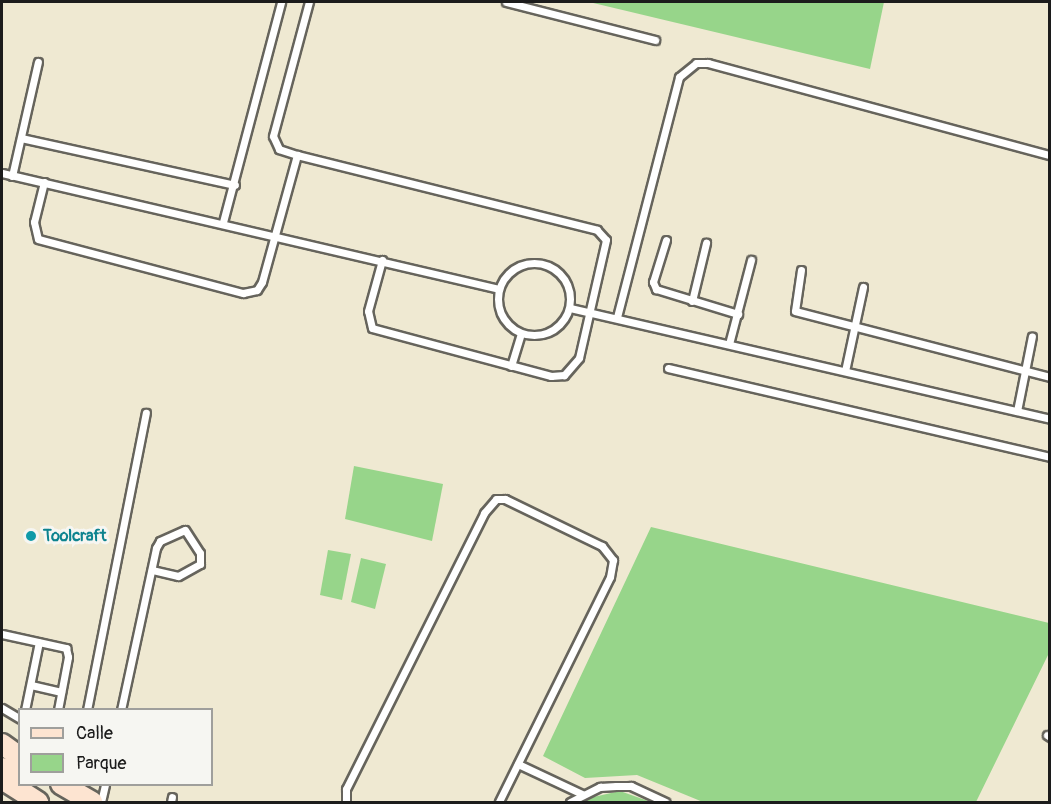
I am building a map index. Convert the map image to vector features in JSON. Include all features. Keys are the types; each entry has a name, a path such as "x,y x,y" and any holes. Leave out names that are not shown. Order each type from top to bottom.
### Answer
{"main road":[{"path":"2,744 18,756"},
{"path":"2,768 14,772 18,767"},
{"path":"2,779 38,802"},
{"path":"67,786 92,802"}],"lane":[{"path":"223,222 235,185 281,2"},
{"path":"309,2 273,136 279,149 597,230 604,234 606,247 579,358 564,375 551,376 372,328 368,311 382,260"},
{"path":"506,2 655,40"},
{"path":"12,176 38,62"},
{"path":"617,317 679,77 696,63 708,63 1050,155"},
{"path":"21,138 235,185"},
{"path":"44,182 34,222 38,239 243,293 257,290 262,282 297,155"},
{"path":"2,173 223,222 499,289"},
{"path":"666,240 654,286 692,301 738,314"},
{"path":"692,301 706,243"},
{"path":"729,344 751,260"},
{"path":"525,263 550,265 568,283 570,308 556,328 545,334 521,333 502,315 499,289 513,269 525,263"},
{"path":"801,270 795,311 1050,377"},
{"path":"845,371 863,287"},
{"path":"570,308 617,317 1050,419"},
{"path":"511,366 521,333"},
{"path":"1017,411 1032,336"},
{"path":"668,368 1050,457"},
{"path":"87,708 146,413"},
{"path":"346,802 346,789 483,513 496,499 514,502 602,546 613,560 610,577 499,802"},
{"path":"121,708 152,570 160,541 185,530 200,553 200,564 178,576 152,570"},
{"path":"2,634 68,651 58,708"},
{"path":"25,708 39,642"},
{"path":"31,685 62,692"},
{"path":"2,708 18,719"},
{"path":"518,764 582,794"},
{"path":"101,802 105,786"},
{"path":"570,802 600,787 631,786 665,802"}],"green space":[{"path":"589,2 884,2 870,69"},
{"path":"354,466 443,484 432,541 345,519"},
{"path":"651,527 1049,623 1049,653 976,802 703,802 637,775 585,778 543,756"},
{"path":"328,550 351,554 342,600 320,595"},
{"path":"361,558 386,564 375,609 351,602"},
{"path":"620,791 651,802 583,802 589,798"}],"place":[{"name":"Toolcraft","path":"31,536"}]}
